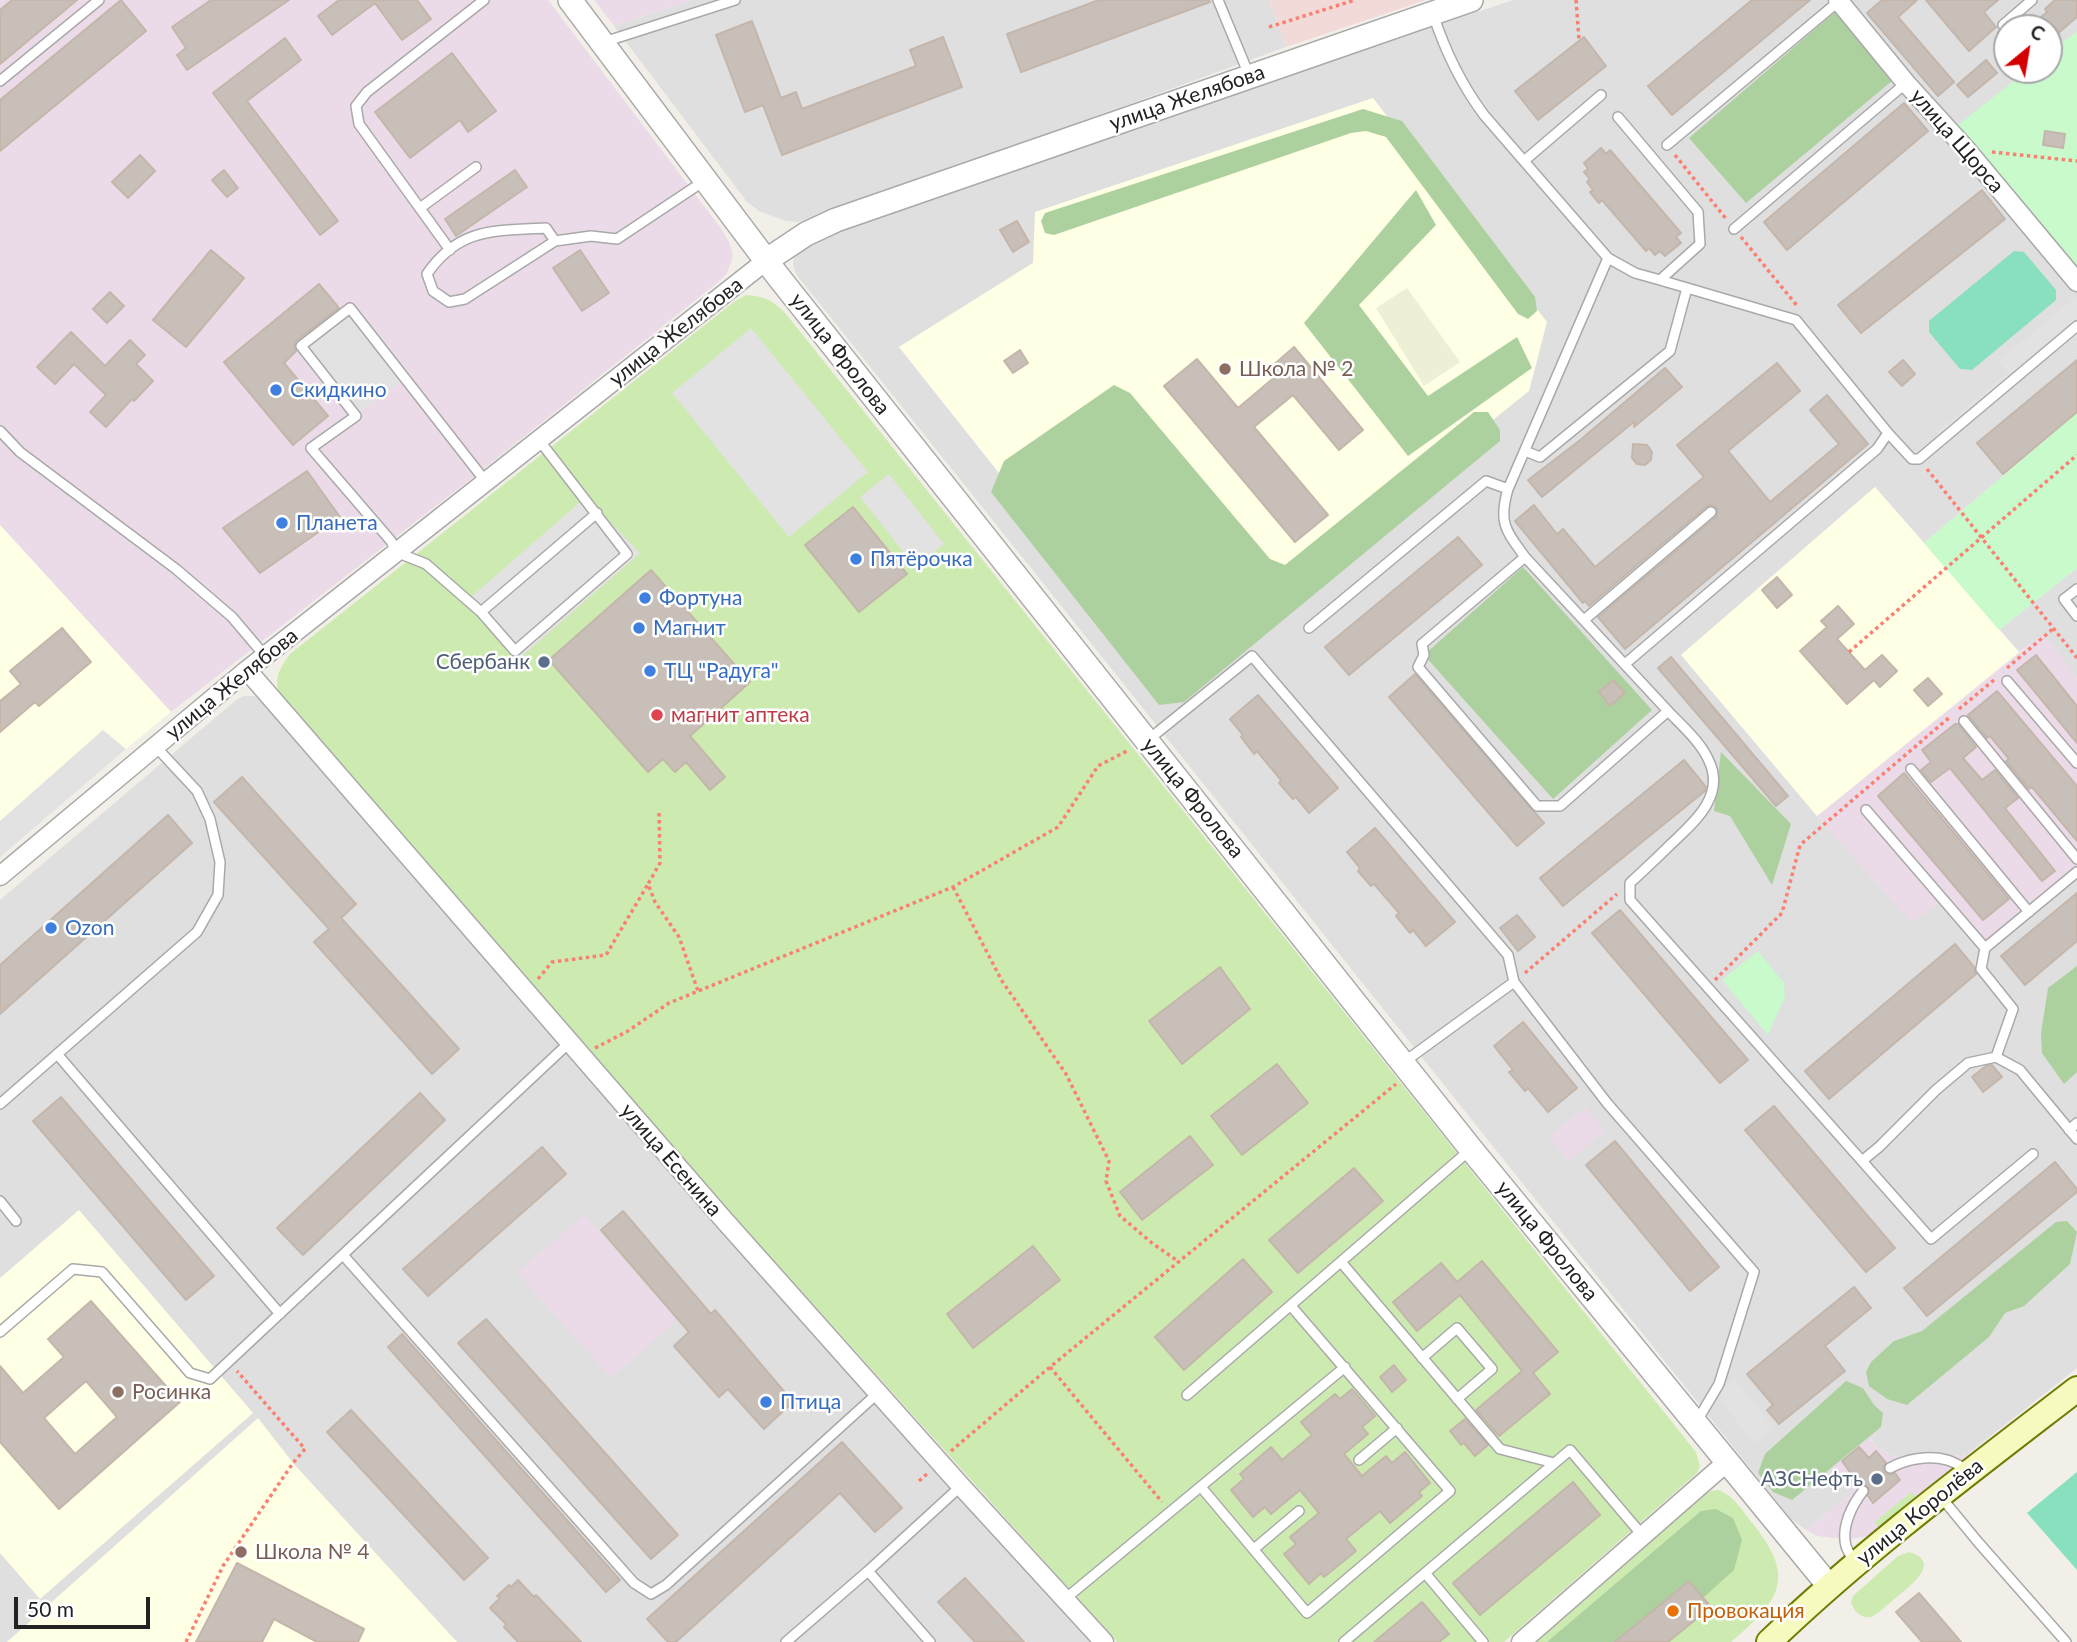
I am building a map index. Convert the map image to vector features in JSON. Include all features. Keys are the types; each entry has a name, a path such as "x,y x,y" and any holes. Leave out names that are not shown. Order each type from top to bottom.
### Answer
{"main road":[{"name":"улица Королёва","path":"1769,1642 1855,1564 2077,1389"}],"street":[{"name":"улица Фролова","path":"570,0 767,260 1147,741 1471,1149 1829,1586"},
{"name":"улица Желябова","path":"0,876 247,670 767,260 806,234 836,220 1471,0"},
{"name":"улица Щорса","path":"1839,1 2077,282"},
{"name":"улица Есенина","path":"247,670 724,1220 939,1462 1104,1642"},
{"path":"1521,1642 1727,1462"}],"lane":[{"path":"0,81 99,0"},
{"path":"450,250 359,124 356,107 367,92 484,0"},
{"path":"602,42 735,0"},
{"path":"1218,0 1250,76"},
{"path":"2016,14 2032,0"},
{"path":"1667,145 1839,1"},
{"path":"1433,13 1467,92 1608,258 1635,273 1796,320 1912,459 1919,459 2077,326"},
{"path":"1734,229 1906,83"},
{"path":"1524,161 1601,95"},
{"path":"1618,117 1698,212 1700,244 1660,279"},
{"path":"420,208 476,167"},
{"path":"555,241 546,228 489,232 467,238 438,259 427,274 433,291 449,302 465,299 555,241 591,236 617,239 706,179"},
{"path":"1608,258 1508,489 1502,509 1508,533 1525,557 1700,743 1711,764 1714,789 1705,809 1630,883 1630,900 1931,1239 2033,1154"},
{"path":"1525,451 1540,457 1670,351 1687,288"},
{"path":"486,482 349,308 301,346 356,416 311,448 391,541 396,552 426,564 481,612 515,651 627,554 538,440"},
{"path":"0,431 20,452 176,569 232,617 265,656"},
{"path":"1625,664 1877,449 1888,433"},
{"path":"1309,628 1486,481 1508,489"},
{"path":"1584,620 1711,512"},
{"path":"481,612 597,513"},
{"path":"1525,557 1422,644 1424,655 1418,667 1537,806 1560,806 1668,711"},
{"path":"2077,589 2064,599 2077,616"},
{"path":"1147,741 1252,656 1508,955 1514,982 1607,1103 1754,1272 1719,1384 1696,1423"},
{"path":"2007,681 2077,764"},
{"path":"1964,721 2077,859"},
{"path":"0,1104 197,932 218,895 220,862 210,818 197,791 156,747"},
{"path":"1911,769 2029,912"},
{"path":"1866,810 1985,948"},
{"path":"1996,1057 2013,1009 1981,969 1985,948 2077,872"},
{"path":"1408,1067 1514,982"},
{"path":"0,1332 73,1269 102,1272 190,1373 210,1378 343,1255 575,1049"},
{"path":"57,1054 280,1314"},
{"path":"1862,1161 1968,1063 1996,1057 2020,1070 2077,1139"},
{"path":"2069,1130 2077,1123"},
{"path":"1187,1395 1471,1149"},
{"path":"0,1201 16,1222"},
{"path":"343,1255 634,1583 651,1594 666,1585 879,1392"},
{"path":"1341,1262 1500,1448 1554,1463"},
{"path":"1201,1487 1307,1613 1450,1491 1291,1306"},
{"path":"1422,1358 1457,1328 1484,1359 1492,1369 1457,1399"},
{"path":"1065,1600 1345,1367"},
{"path":"1359,1460 1396,1428"},
{"path":"1344,1642 1570,1450 1643,1536"},
{"path":"1890,1468 1902,1462 1926,1458 1948,1460 1970,1471"},
{"path":"786,1642 961,1486"},
{"path":"1855,1564 1846,1546 1846,1527 1853,1504 1863,1490"},
{"path":"1940,1496 2066,1642"},
{"path":"1254,1549 1299,1511"},
{"path":"868,1571 930,1642"},
{"path":"1425,1573 1483,1642"}],"path":[{"path":"1269,27 1355,0"},
{"path":"1576,0 1579,40"},
{"path":"1966,149 2077,161"},
{"path":"1849,652 2077,455"},
{"path":"575,1049 628,1031 669,1003 953,887 1058,827 1098,766 1147,741"},
{"path":"532,986 552,962 606,955 660,863 659,813"},
{"path":"1514,982 1630,883"},
{"path":"648,884 655,902 679,937 698,991"},
{"path":"953,887 1002,981 1066,1074 1109,1161 1106,1181 1120,1216 1179,1262"},
{"path":"939,1462 1408,1067"},
{"path":"186,1642 223,1566 293,1462 305,1449 229,1362"},
{"path":"1050,1367 1170,1512"}],"shaded area":[{"path":"0,0 548,0 720,227 733,256 727,273 481,471 171,712 0,525"},
{"path":"594,0 693,0 614,26"},
{"path":"693,0 1269,0 1286,47 833,212 799,222 786,221 759,211 747,202 614,26"},
{"path":"1269,0 1426,0 1286,47"},
{"path":"1513,0 2077,0 2077,413 1924,543 1875,487 1682,655 1817,816 1912,922 1940,901 1985,954 2077,878 2077,1368 1968,1454 1930,1460 1899,1459 1878,1448 1870,1438 1850,1495 1806,1530 1790,1518 796,274 794,257 801,249 840,228","holes":["1033,263 1166,683 899,347"]},
{"name":"Школа № 2","path":"1373,98 1547,322 1529,391 1166,683 899,347 1033,263 1035,212"},
{"path":"1407,288 1460,362 1424,386 1376,308"},
{"path":"2077,296 2077,323 1939,436 1936,432 2008,373 1998,361"},
{"path":"350,308 404,379 356,416 301,346"},
{"path":"751,328 868,472 789,537 672,393"},
{"path":"889,474 944,544 915,567 860,497"},
{"path":"1875,487 2019,652 1817,816 1681,655"},
{"path":"586,497 640,553 519,659 464,603"},
{"path":"0,525 171,712 0,852"},
{"path":"2077,568 2077,678 2043,635 2019,652 1999,630"},
{"path":"2043,634 2077,678 2077,878 1985,954 1940,901 1912,923 1817,816"},
{"path":"243,696 254,696 264,703 716,1227 1096,1642 0,1642 0,900"},
{"path":"103,730 126,749 0,857 0,821"},
{"path":"1585,1107 1605,1131 1569,1161 1549,1137"},
{"name":"Росинка","path":"79,1210 253,1413 40,1599 0,1553 0,1278"},
{"path":"584,1215 677,1320 611,1378 517,1273"},
{"path":"1734,1378 1774,1428 1755,1444 1715,1394"},
{"name":"Школа № 4","path":"258,1418 293,1463 457,1642 7,1642"},
{"path":"1869,1438 1878,1448 1899,1459 1930,1460 1968,1454 1973,1460 1877,1535 1850,1539 1834,1538 1817,1536 1806,1530 1850,1495 1851,1490 1833,1467"}],"green space":[{"path":"1836,11 1893,80 1746,203 1689,138"},
{"path":"2077,31 2077,273 1954,128 2010,84 2063,84 2063,42"},
{"path":"1363,109 1402,121 1535,297 1537,311 1528,319 1518,314 1386,137 1366,131 1351,133 1054,235 1045,233 1041,221 1045,213"},
{"path":"1416,190 1436,225 1359,305 1428,396 1517,337 1532,368 1408,456 1304,323"},
{"path":"2014,251 2024,252 2056,290 2056,300 1972,370 1960,369 1929,332 1929,321"},
{"path":"746,295 768,300 786,314 1696,1452 1700,1466 1697,1473 1504,1642 1117,1642 732,1214 281,699 277,686 278,675 290,654"},
{"path":"1114,385 1130,393 1270,559 1285,565 1474,412 1488,412 1500,430 1500,441 1184,702 1159,705 991,492 1004,461"},
{"path":"2077,413 2077,568 1999,630 1924,543"},
{"path":"1523,567 1652,710 1553,799 1424,655"},
{"path":"1721,752 1791,824 1772,885 1730,816 1714,811"},
{"path":"1758,951 1784,983 1785,997 1768,1035 1722,980"},
{"path":"2077,966 2077,1072 2064,1084 2042,1053 2041,1033 2048,988"},
{"path":"2067,1221 2077,1232 2070,1264 2024,1306 2005,1313 1989,1337 1907,1405 1887,1399 1869,1386 1866,1372 1871,1362 1894,1341 1922,1331 2056,1222"},
{"path":"1846,1381 1863,1388 1883,1413 1881,1427 1792,1500 1773,1492 1758,1473 1765,1454"},
{"path":"2077,1472 2077,1570 2027,1513"},
{"path":"1718,1490 1738,1504 1767,1543 1778,1575 1770,1602 1731,1642 1535,1642 1704,1495"},
{"path":"1911,1492 1918,1499 1881,1530 1875,1522"},
{"path":"1716,1509 1733,1518 1742,1540 1734,1570 1654,1642 1547,1642 1701,1511"},
{"path":"1909,1552 1919,1556 1923,1562 1921,1574 1872,1617 1858,1614 1851,1602 1853,1596 1898,1556"}],"building":[{"path":"12,0 77,0 0,64 0,10"},
{"path":"121,0 146,31 0,151 0,100"},
{"path":"211,0 289,0 187,70 177,55 186,48 172,27"},
{"path":"339,0 417,0 431,19 402,40 375,3 332,35 318,16"},
{"path":"1099,0 1210,2 1021,72 1007,34"},
{"path":"1752,0 1810,0 1672,115 1648,86"},
{"path":"1882,0 1917,0 1898,17 1954,82 1938,96 1867,13"},
{"path":"1926,0 1998,0 1984,12 1993,23 1993,30 1969,51"},
{"path":"2055,0 2077,0 2077,17 2063,29 2063,14 2045,14 2047,12 2045,9"},
{"path":"752,21 781,98 796,92 802,109 916,66 910,50 943,37 962,87 782,155 763,105 745,112 716,35"},
{"path":"1584,37 1606,66 1538,120 1515,91"},
{"path":"285,38 301,60 247,101 338,221 320,235 213,93"},
{"path":"452,53 496,111 468,132 460,120 410,158 375,112"},
{"path":"1986,60 1993,68 1993,76 1968,97 1957,85"},
{"path":"1904,103 1928,131 1787,250 1764,222"},
{"path":"2045,131 2065,134 2063,148 2043,145"},
{"path":"1601,148 1606,154 1610,150 1681,233 1676,237 1681,243 1665,256 1660,251 1655,255 1649,248 1646,251 1602,200 1599,203 1590,192 1593,190 1587,182 1590,179 1584,172 1588,169 1584,163"},
{"path":"140,155 155,171 128,198 112,182"},
{"path":"224,170 238,188 227,197 212,180"},
{"path":"515,170 527,187 456,236 445,219"},
{"path":"1982,190 2005,219 1861,333 1838,305"},
{"path":"1017,221 1029,242 1013,252 1000,230"},
{"path":"211,250 244,278 186,347 153,320"},
{"path":"580,250 609,293 582,311 553,268"},
{"name":"Скидкино","path":"319,284 339,308 296,341 296,351 284,363 328,416 293,445 224,362"},
{"path":"110,292 124,306 107,323 93,309"},
{"path":"71,332 105,366 130,340 145,355 136,364 153,381 106,427 90,412 106,395 74,364 55,384 37,367"},
{"path":"1294,347 1363,430 1339,450 1293,395 1254,427 1328,515 1295,542 1164,386 1197,359 1238,408 1276,376 1270,368"},
{"path":"1020,350 1028,363 1013,373 1004,361"},
{"path":"1903,360 1915,374 1902,386 1889,372"},
{"path":"2077,360 2077,412 2003,474 1977,443"},
{"path":"1777,363 1800,391 1728,451 1770,502 1839,444 1810,410 1827,395 1868,444 1625,649 1598,617 1716,517 1716,507 1706,507 1589,606 1585,601 1583,603 1515,521 1534,505 1557,534 1563,529 1595,567 1704,477 1677,445"},
{"path":"1665,368 1682,387 1634,427 1635,421 1542,497 1528,480"},
{"path":"1633,444 1647,445 1652,452 1651,460 1645,465 1637,464 1632,458"},
{"name":"Планета","path":"307,471 340,517 260,573 223,528"},
{"name":"Пятёрочка","path":"853,507 907,574 859,612 805,545"},
{"path":"1458,537 1482,565 1349,675 1325,647"},
{"name":"ТЦ \"Радуга\"","path":"651,570 750,682 690,736 725,777 710,790 686,762 675,772 663,759 648,772 549,660"},
{"path":"1777,577 1792,595 1777,608 1762,590"},
{"path":"1838,606 1854,624 1837,639 1865,670 1882,655 1897,671 1880,687 1874,680 1847,704 1800,651 1827,627 1821,621"},
{"path":"62,628 91,662 39,706 35,702 0,732 0,701 21,684 10,671"},
{"path":"2036,655 2077,706 2077,743 2017,670"},
{"path":"1671,657 1788,796 1776,806 1658,668"},
{"path":"1415,674 1544,823 1517,846 1389,697"},
{"path":"1928,678 1942,694 1928,706 1914,690"},
{"path":"1613,680 1625,693 1610,706 1599,692"},
{"path":"1997,691 2077,786 2077,841 2032,787 2029,789 1990,736 1987,738 1968,715"},
{"path":"1258,695 1338,788 1309,813 1296,797 1293,799 1279,783 1281,780 1257,751 1254,754 1230,719"},
{"path":"1958,724 1976,747 1963,758 1982,780 1995,770 2018,798 2005,808 2055,871 2042,881 1950,768 1931,782 1921,770 1931,762 1922,750"},
{"path":"1684,760 1706,787 1705,791 1563,906 1540,878"},
{"path":"1904,773 2009,899 1983,920 1878,796"},
{"path":"242,777 356,904 341,918 459,1049 432,1074 314,942 329,929 214,802"},
{"path":"168,815 192,843 0,1014 0,965"},
{"path":"1375,828 1455,922 1426,946 1413,930 1410,933 1396,916 1399,913 1374,884 1371,886 1358,871 1360,868 1347,852"},
{"path":"2077,893 2077,941 2025,985 2001,956"},
{"path":"1620,910 1748,1060 1720,1083 1592,933"},
{"path":"1517,915 1535,937 1518,951 1500,928"},
{"path":"1955,944 1974,967 1976,974 1829,1099 1805,1071"},
{"path":"1220,967 1250,1009 1182,1064 1149,1021"},
{"path":"1523,1022 1577,1088 1548,1112 1528,1088 1525,1091 1509,1072 1513,1070 1494,1046"},
{"path":"1277,1064 1308,1103 1242,1155 1211,1116"},
{"path":"1992,1065 2002,1077 1983,1092 1972,1077 1986,1066"},
{"path":"420,1093 445,1120 303,1255 277,1228"},
{"path":"61,1097 214,1276 186,1300 33,1121"},
{"path":"1774,1106 1895,1248 1866,1272 1745,1130"},
{"path":"1190,1136 1213,1165 1142,1220 1120,1192"},
{"path":"1615,1141 1719,1267 1690,1291 1586,1165"},
{"path":"542,1147 566,1174 428,1296 403,1269"},
{"path":"2055,1162 2077,1192 1927,1316 1904,1288"},
{"path":"1354,1168 1383,1201 1298,1273 1269,1240"},
{"path":"623,1211 711,1314 715,1310 793,1402 764,1429 728,1389 719,1397 674,1346 689,1332 601,1230"},
{"path":"1033,1246 1060,1280 973,1348 947,1314"},
{"path":"1243,1259 1272,1292 1184,1370 1155,1337"},
{"path":"1482,1261 1558,1352 1533,1373 1550,1394 1499,1436 1476,1410 1522,1371 1460,1295 1417,1331 1393,1302 1441,1263 1457,1282"},
{"path":"1854,1287 1871,1308 1825,1346 1845,1371 1779,1424 1767,1410 1773,1405 1747,1374"},
{"path":"91,1301 180,1402 59,1509 0,1442 0,1366 23,1393 64,1357 48,1339","holes":["86,1381 117,1417 75,1454 44,1418"]},
{"path":"486,1319 678,1535 651,1559 458,1343"},
{"path":"402,1334 620,1580 606,1592 388,1347"},
{"path":"1394,1365 1406,1380 1392,1392 1380,1377"},
{"path":"1352,1389 1375,1416 1362,1427 1368,1434 1344,1454 1362,1476 1386,1456 1392,1463 1405,1452 1430,1483 1419,1492 1422,1496 1390,1523 1380,1511 1346,1539 1356,1551 1324,1577 1321,1573 1309,1584 1284,1554 1296,1544 1290,1537 1319,1513 1300,1490 1271,1514 1265,1507 1253,1517 1231,1490 1244,1479 1240,1474 1271,1447 1282,1460 1312,1435 1301,1422 1335,1394 1340,1399"},
{"path":"351,1410 488,1558 464,1580 327,1432"},
{"path":"1465,1419 1488,1445 1475,1456 1464,1443 1461,1445 1450,1431"},
{"path":"842,1442 902,1508 875,1532 840,1493 676,1642 668,1642 647,1619"},
{"path":"1859,1447 1869,1458 1876,1451 1886,1463 1884,1472 1889,1475 1895,1473 1900,1480 1873,1503 1868,1496 1869,1488 1864,1484 1859,1485 1842,1461"},
{"path":"1573,1482 1600,1515 1480,1615 1453,1583"},
{"path":"237,1563 364,1629 358,1642 317,1642 274,1619 262,1642 196,1642"},
{"path":"965,1578 1024,1642 975,1642 938,1602"},
{"path":"518,1580 581,1642 518,1642 504,1627 506,1624 490,1608 500,1598 497,1596"},
{"path":"1689,1581 1711,1607 1668,1642 1615,1642"},
{"path":"1919,1593 1961,1642 1922,1642 1896,1612"},
{"path":"1422,1602 1449,1634 1439,1642 1374,1642"}],"place":[{"name":"Школа № 2","path":"1225,369"},
{"name":"Скидкино","path":"276,390"},
{"name":"Планета","path":"282,523"},
{"name":"Пятёрочка","path":"856,559"},
{"name":"Фортуна","path":"645,598"},
{"name":"Магнит","path":"639,628"},
{"name":"Сбербанк","path":"544,662"},
{"name":"ТЦ \"Радуга\"","path":"650,671"},
{"name":"магнит аптека","path":"657,715"},
{"name":"Ozon","path":"51,928"},
{"name":"Росинка","path":"118,1392"},
{"name":"Птица","path":"766,1402"},
{"name":"АЗСНефть","path":"1877,1479"},
{"name":"Школа № 4","path":"241,1552"},
{"name":"Провокация","path":"1673,1611"}]}
